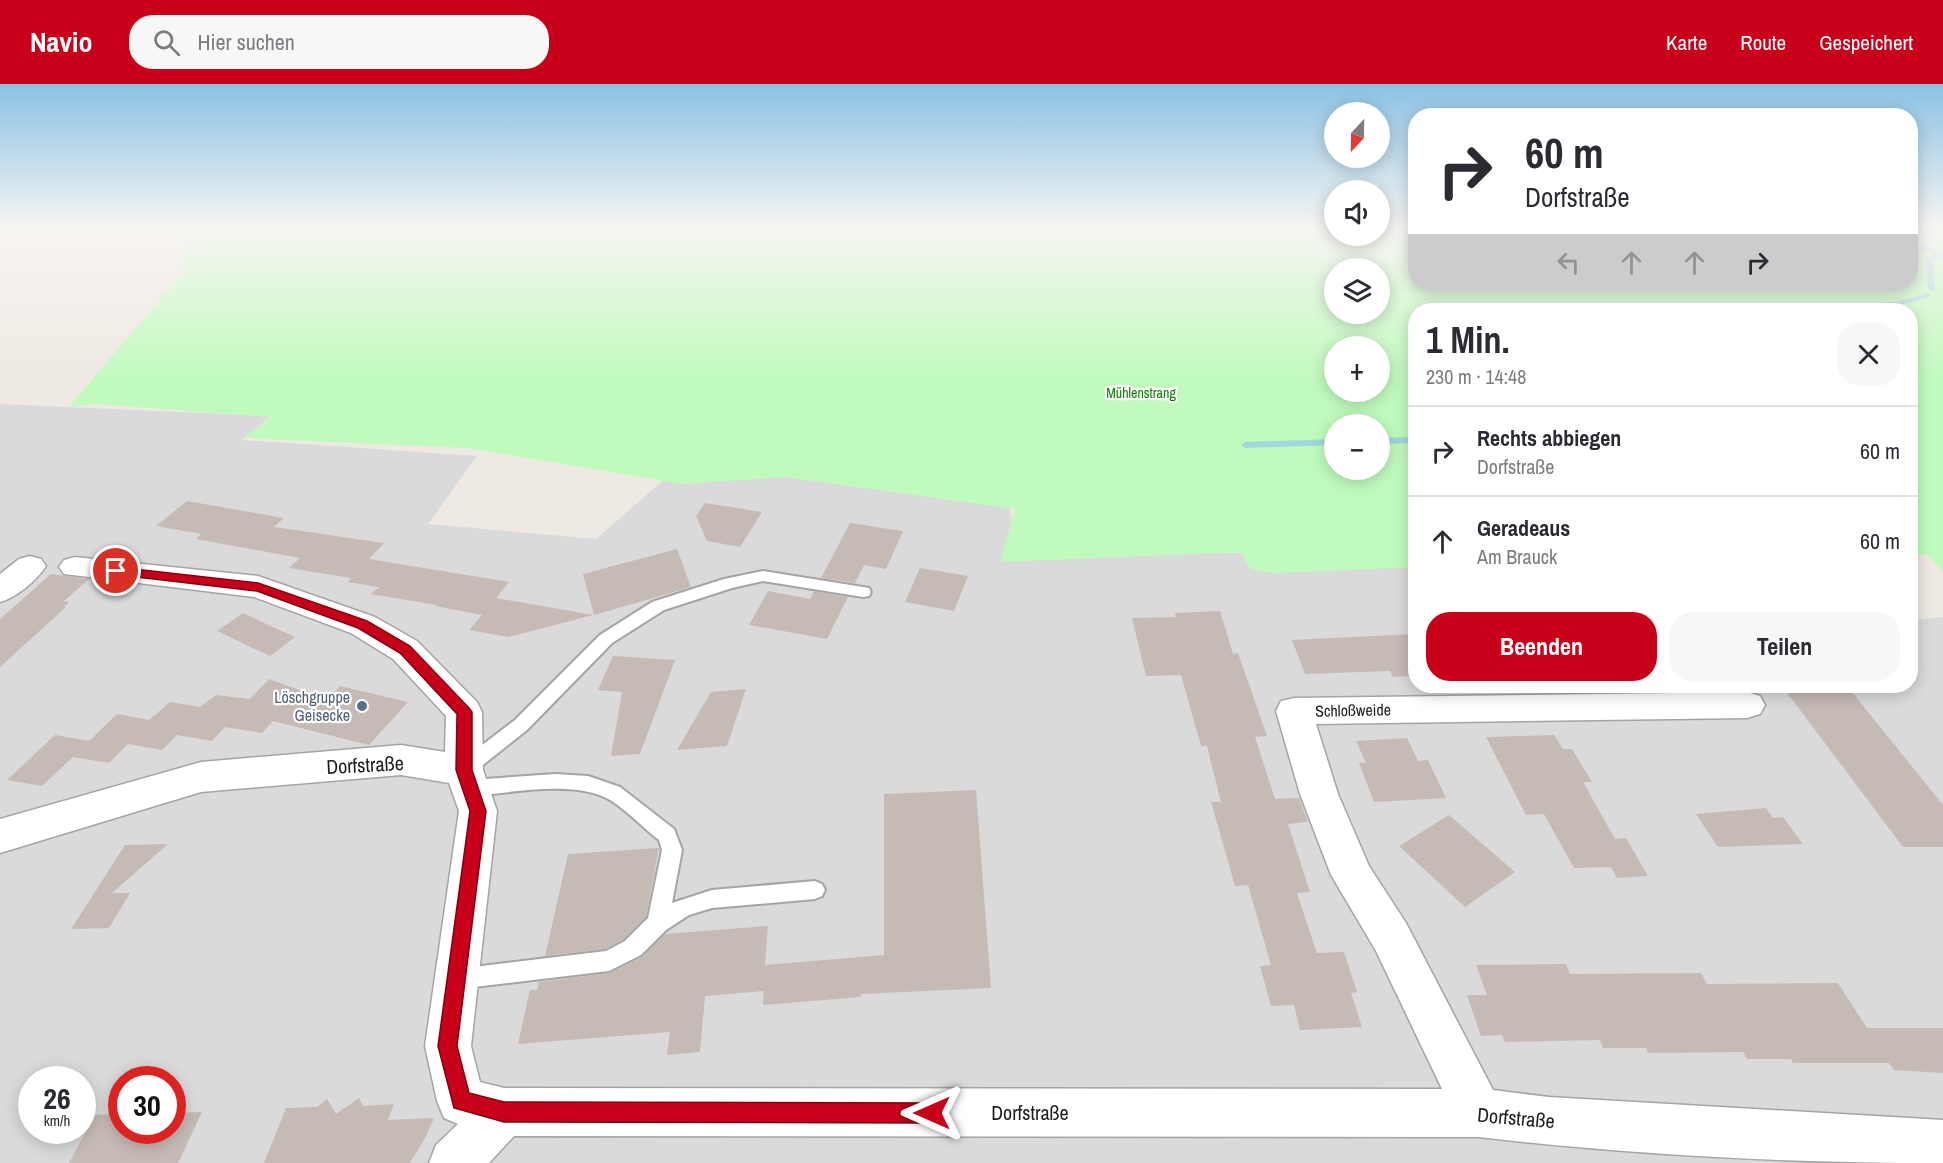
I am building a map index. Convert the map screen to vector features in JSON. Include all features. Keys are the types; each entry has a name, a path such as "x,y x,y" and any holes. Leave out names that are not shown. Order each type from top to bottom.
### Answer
{"street":[{"path":"0,591 30,566"},
{"path":"75,567 258,587 363,625 405,650 464,712 467,779"},
{"name":"Schloßweide","path":"1479,1113 1391,937 1352,875 1319,794 1294,711 1747,705"},
{"name":"Dorfstraße","path":"0,836 201,777 401,760 467,779 478,811 447,1046 461,1101 504,1112 1479,1113 1549,1121 1943,1144"},
{"path":"454,1163 504,1112"}],"lane":[{"path":"467,779 606,639 658,606 730,583 763,576 863,592"},
{"path":"467,779 588,784 613,792 667,835 672,850 658,923"},
{"path":"456,980 609,961 633,948 658,923 683,908 712,898 815,890"}],"shaded area":[{"path":"0,404 271,416 242,440 477,456 428,524 596,539 723,428 998,455 1020,557 1408,549 1408,693 1918,693 1918,619 1943,617 1943,1163 0,1163"}],"green space":[{"name":"Mühlenstrang","path":"176,280 1324,280 1324,324 1390,324 1390,280 1408,280 1408,291 1918,291 1918,280 1943,280 1943,572 1927,555 1918,555 1918,303 1408,303 1408,567 1275,573 1250,570 1241,552 1000,562 1015,509 785,477 681,484 467,448 244,438 271,417 96,404 69,407"}],"building":[{"path":"187,501 284,518 274,527 384,543 369,559 509,582 496,598 593,615 509,637 469,630 482,615 371,594 379,587 348,582 351,578 289,568 300,558 196,539 201,534 156,526"},
{"path":"705,503 762,512 740,547 707,541 696,516"},
{"path":"850,523 903,531 886,569 864,565 855,583 821,578"},
{"path":"677,549 691,587 594,615 583,574"},
{"path":"920,568 968,576 954,611 905,602"},
{"path":"51,574 89,579 64,601 69,602 64,607 66,607 0,667 0,619"},
{"path":"768,591 810,599 814,591 848,597 827,639 749,625"},
{"path":"1220,611 1233,654 1238,653 1267,736 1255,737 1275,799 1299,798 1308,822 1288,824 1310,892 1297,893 1317,953 1344,952 1357,992 1351,993 1362,1027 1300,1030 1294,1005 1271,1006 1260,966 1271,965 1248,885 1235,886 1211,802 1221,802 1207,746 1201,746 1181,675 1146,676 1132,618 1176,617 1175,613"},
{"path":"243,613 295,637 270,656 217,631"},
{"path":"1408,634 1408,676 1393,677 1390,671 1305,674 1292,640"},
{"path":"613,656 675,660 640,754 611,756 622,692 598,690"},
{"path":"269,679 327,700 340,686 408,702 369,745 273,721 262,733 225,727 212,741 177,735 162,750 128,744 109,763 73,757 42,786 7,780 55,735 89,741 117,714 149,720 170,702 200,707 216,695 250,699"},
{"path":"746,689 727,746 677,750 711,692"},
{"path":"1787,693 1853,693 1943,805 1943,847 1903,847"},
{"path":"1554,735 1563,749 1572,749 1592,782 1583,782 1615,839 1626,838 1648,876 1617,878 1611,867 1574,868 1544,814 1526,815 1486,737"},
{"path":"1407,738 1418,761 1428,760 1446,798 1374,802 1359,763 1366,763 1356,741"},
{"path":"976,790 991,988 861,994 861,997 763,1005 764,991 705,996 700,1052 667,1055 670,1032 518,1044 530,990 537,990 539,982 610,973 642,957 665,934 768,926 765,965 884,955 884,794"},
{"path":"1766,808 1773,818 1783,817 1803,844 1718,847 1696,814"},
{"path":"1449,815 1515,872 1465,907 1399,846"},
{"path":"168,844 112,893 130,893 109,928 71,929 125,845"},
{"path":"659,848 646,917 624,939 605,949 545,956 568,854"},
{"path":"1566,964 1570,974 1701,973 1707,984 1838,983 1867,1028 1943,1028 1943,1073 1894,1070 1889,1063 1793,1063 1791,1059 1747,1059 1743,1052 1648,1053 1646,1048 1603,1048 1600,1040 1505,1042 1502,1035 1481,1036 1467,995 1487,995 1476,965"},
{"path":"359,1098 363,1106 394,1104 388,1120 434,1118 410,1163 264,1163 286,1108 317,1107 327,1099 336,1114"},
{"path":"202,1112 178,1163 69,1163 79,1144 96,1144 96,1115 108,1115 108,1144 186,1144 186,1113"}],"waterway":[{"name":"Mühlenstrang","path":"1931,280 1932,289"},
{"path":"1900,303 1927,295"},
{"path":"1390,441 1408,440"},
{"path":"1245,445 1324,442"}],"place":[{"name":"Löschgruppe Geisecke","path":"362,706"}],"route":[{"path":"116,571 258,587 363,625 405,650 464,712 464,770 478,811 447,1046 461,1101 504,1112 932,1113"}]}
